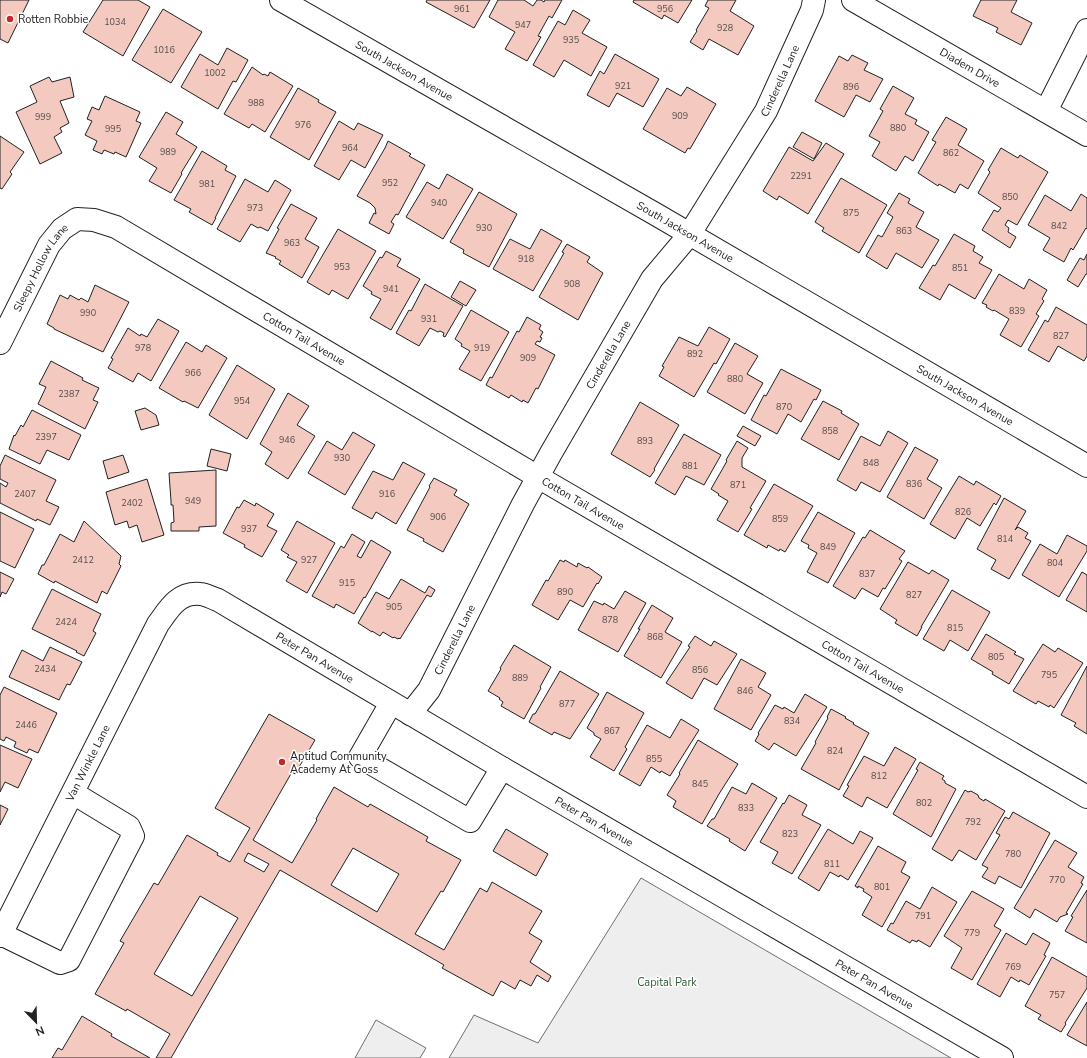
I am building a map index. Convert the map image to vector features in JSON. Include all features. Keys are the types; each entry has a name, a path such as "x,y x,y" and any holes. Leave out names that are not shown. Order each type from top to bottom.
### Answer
{"street":[{"name":"South Jackson Avenue","path":"281,0 1087,466"},
{"name":"Cinderella Lane","path":"502,768 470,821 360,757 401,709 429,690 523,504 652,279 689,235 766,110 812,10 814,0"},
{"name":"Diadem Drive","path":"853,0 1087,135"},
{"path":"1046,111 1087,30"},
{"name":"Sleepy Hollow Lane","path":"0,343 49,245 62,229 77,219"},
{"name":"Cotton Tail Avenue","path":"77,219 94,220 116,227 538,477 1087,797"},
{"name":"Peter Pan Avenue","path":"184,596 200,594 218,600 401,709 1002,1058"},
{"name":"Van Winkle Lane","path":"0,935 158,624 171,606 184,596"},
{"path":"0,935 60,963 69,960 133,836 129,827 73,793"}],"green space":[{"name":"Capital Park","path":"641,878 951,1058 449,1058 474,1015 538,1043"},
{"path":"376,1020 426,1048 420,1058 355,1058"}],"building":[{"name":"Rotten Robbie","path":"0,0 29,0 8,43 0,39"},
{"path":"103,0 138,0 150,7 123,56 83,32"},
{"path":"427,0 490,0 474,28 426,2"},
{"path":"498,0 524,0 533,6 537,0 544,2 545,0 562,0 552,18 549,16 538,36 541,37 527,61 505,49 515,32 489,17"},
{"path":"634,0 692,0 678,23 664,15 662,19 633,2"},
{"path":"708,0 736,0 730,11 754,26 738,55 709,39 703,50 690,42 709,8 705,6"},
{"path":"981,0 1017,0 1011,12 1032,23 1021,45 996,32 998,28 973,16"},
{"path":"163,9 202,32 171,83 132,60"},
{"path":"573,10 590,20 582,33 607,47 591,76 564,60 554,77 533,65 558,21 565,25"},
{"path":"227,48 248,60 236,82 233,81 218,109 181,87 200,54 218,65"},
{"path":"615,54 659,79 643,107 617,93 609,107 587,95 600,71 604,74"},
{"path":"852,55 868,63 864,70 883,79 870,102 856,95 844,117 815,101 839,56 848,61"},
{"path":"252,67 263,75 268,76 270,72 293,86 265,132 252,124 249,128 224,114"},
{"path":"49,77 52,82 70,77 74,97 60,101 69,123 60,128 62,132 54,137 62,153 40,164 16,112 37,102 30,86"},
{"path":"893,86 914,98 905,114 917,120 915,124 929,132 913,161 905,156 896,171 872,156 880,142 869,136 883,111 880,109"},
{"path":"687,87 716,104 690,149 688,148 685,153 643,129 667,88 681,96"},
{"path":"298,88 336,112 309,160 270,137"},
{"path":"105,96 140,112 136,121 141,123 126,157 115,152 114,154 104,150 102,154 93,150 97,141 85,135 92,121 87,119 92,107 99,110"},
{"path":"166,112 183,122 176,134 197,147 171,193 149,181 157,168 139,157"},
{"path":"946,117 967,129 958,145 984,161 968,189 960,184 955,193 939,184 938,186 918,173 936,142 932,140"},
{"path":"339,121 354,130 358,123 383,135 365,168 351,160 339,180 314,166"},
{"path":"802,132 822,143 814,159 793,147"},
{"path":"0,136 24,152 10,172 12,174 2,189 0,188"},
{"path":"388,141 411,154 409,156 425,165 398,215 396,214 391,222 394,224 389,234 369,223 374,213 376,214 375,208 370,203 357,196"},
{"path":"826,143 844,154 808,214 779,196 777,200 763,191 789,147 813,161"},
{"path":"1001,148 1018,158 1020,155 1048,172 1017,225 1008,220 1005,225 1009,228 1008,232 1016,237 1010,248 982,230 994,210 998,212 1001,208 978,193 990,172 988,170"},
{"path":"202,151 227,166 225,170 236,176 212,225 189,212 191,209 174,200"},
{"path":"447,174 473,189 443,239 406,217 427,182 439,189"},
{"path":"841,178 887,205 859,253 822,231 824,228 815,222"},
{"path":"245,179 268,192 275,180 291,190 268,231 251,224 240,242 217,229"},
{"path":"479,192 517,214 489,267 463,253 464,250 450,242"},
{"path":"899,193 910,199 908,203 924,212 916,227 939,240 922,268 896,253 887,269 866,256 878,235 882,237 893,217 887,213"},
{"path":"1081,194 1087,198 1087,229 1086,228 1073,250 1071,248 1064,262 1043,250 1050,238 1028,225 1045,195 1071,211"},
{"path":"291,204 317,218 305,239 319,247 302,278 279,264 281,261 275,258 276,257 266,253 279,229 277,228"},
{"path":"338,229 376,251 348,299 332,290 329,295 307,282"},
{"path":"541,229 562,241 533,291 493,269 510,239 530,249"},
{"path":"954,234 975,246 973,251 983,257 979,263 992,270 975,299 949,284 940,300 919,288 933,265 935,266"},
{"path":"567,244 590,257 587,262 603,273 578,320 539,297 564,253 562,252"},
{"path":"386,251 401,259 397,266 420,279 391,330 370,318 381,299 371,294 372,292 363,286 380,257 382,258"},
{"path":"1087,254 1087,274 1078,287 1067,280 1080,258 1084,260"},
{"path":"999,274 1024,289 1029,279 1047,290 1042,299 1044,301 1036,314 1039,316 1021,347 1000,335 1009,319 986,307 987,305 982,303"},
{"path":"460,281 476,290 466,306 451,297"},
{"path":"425,284 463,306 445,337 443,336 444,333 430,328 419,346 396,333 409,310 411,311"},
{"path":"95,285 129,302 103,352 54,329 47,324 60,295 68,299 70,295 79,300 81,298 88,302"},
{"path":"1056,307 1087,325 1087,356 1084,361 1058,346 1049,362 1028,350 1045,320 1048,322"},
{"path":"471,310 509,332 481,381 459,369 470,351 461,346 462,344 455,339"},
{"path":"527,317 541,325 539,329 543,332 540,337 542,338 540,342 537,341 535,344 555,355 538,389 536,388 528,403 523,400 522,402 511,395 509,398 486,385 490,377 492,378 517,331 519,332"},
{"path":"158,319 179,331 151,381 138,373 133,382 108,368 113,359 111,358 128,328 140,336 141,334 147,337"},
{"path":"709,327 730,339 716,364 714,363 694,397 659,376 664,367 662,366 679,337 698,346"},
{"path":"186,342 202,352 206,345 227,358 198,408 184,401 183,402 159,388"},
{"path":"735,343 758,356 747,374 763,383 745,414 707,392"},
{"path":"51,361 83,378 82,380 99,388 93,400 98,402 85,429 38,404 46,387 39,384"},
{"path":"237,365 275,389 247,439 209,415"},
{"path":"781,369 821,390 801,422 788,414 777,434 751,420 764,395 766,396"},
{"path":"288,393 309,406 297,425 315,436 288,479 265,464 272,452 260,444"},
{"path":"823,401 842,411 841,413 859,424 839,460 801,439"},
{"path":"640,402 679,425 650,477 611,454"},
{"path":"145,408 156,415 159,425 141,430 135,411"},
{"path":"32,410 81,435 69,460 47,450 40,464 9,449 14,435 15,436 21,425 23,427"},
{"path":"743,426 761,436 755,446 737,436"},
{"path":"888,431 908,443 880,492 861,482 856,491 837,480 861,436 880,446"},
{"path":"353,432 375,445 345,495 308,473 327,441 342,450"},
{"path":"684,434 721,455 704,485 686,476 675,495 655,483"},
{"path":"737,441 748,448 742,458 742,467 766,481 750,508 752,509 738,532 717,520 728,501 711,489"},
{"path":"915,447 938,460 927,479 942,488 924,519 887,497"},
{"path":"211,449 231,454 227,471 207,466"},
{"path":"5,455 56,480 46,501 59,507 50,525 37,519 36,521 0,503 0,483 6,487 8,483 0,479 0,466"},
{"path":"123,455 129,472 108,479 103,461"},
{"path":"403,462 425,474 396,524 376,512 372,519 352,508 373,471 393,480"},
{"path":"216,470 216,526 199,527 199,531 171,531 171,523 174,522 173,505 171,505 169,473"},
{"path":"959,476 974,485 976,481 1001,496 996,505 994,503 980,526 967,518 955,539 930,524"},
{"path":"434,478 457,490 454,495 469,504 443,552 407,530"},
{"path":"147,479 164,535 142,542 137,525 129,528 127,521 115,525 106,492"},
{"path":"774,484 813,506 785,552 780,549 779,551 768,545 767,548 744,535"},
{"path":"1004,498 1026,511 1015,530 1018,527 1028,533 1025,538 1031,541 1009,579 991,569 996,560 977,549"},
{"path":"244,500 255,506 256,503 274,514 267,526 277,531 262,557 244,547 245,545 223,533 237,507 239,508"},
{"path":"0,512 34,529 15,568 0,561"},
{"path":"818,512 855,533 828,583 807,572 817,553 808,548 809,545 801,541"},
{"path":"84,521 121,556 119,564 121,566 107,594 102,591 97,603 55,581 54,583 38,574 60,534 74,542"},
{"path":"297,521 335,543 307,593 286,581 297,562 287,557 289,555 281,550"},
{"path":"870,530 905,551 899,559 902,561 885,589 883,588 878,597 862,588 855,599 833,586 863,537 865,538"},
{"path":"352,534 365,542 357,556 361,558 371,540 391,552 365,598 364,597 354,614 336,604 334,608 312,596 341,546 344,548"},
{"path":"1067,535 1087,546 1087,551 1059,597 1022,575 1040,544 1057,554"},
{"path":"560,560 564,562 565,560 577,567 578,563 587,568 588,567 602,577 583,607 570,600 558,620 532,605 546,580 548,581"},
{"path":"908,562 929,574 932,570 949,580 917,636 895,623 897,620 880,609"},
{"path":"0,572 14,579 6,594 2,592 0,597"},
{"path":"1082,572 1087,575 1087,612 1066,600"},
{"path":"401,579 425,593 429,586 435,590 431,597 427,595 400,639 393,638 383,632 380,636 358,623 376,592 389,599"},
{"path":"52,589 101,614 93,631 96,633 84,656 76,652 77,651 32,629"},
{"path":"952,590 990,612 968,651 950,640 944,651 923,639"},
{"path":"625,591 646,603 618,652 578,630 594,601 603,605 604,603 614,609"},
{"path":"652,605 673,618 665,632 682,642 661,678 624,656"},
{"path":"986,634 1016,652 1014,654 1024,659 1009,684 992,674 993,672 971,659"},
{"path":"695,636 711,646 714,641 737,654 717,685 704,678 692,699 666,683 690,647 688,646"},
{"path":"1043,644 1055,652 1058,648 1083,663 1054,708 1038,701 1036,704 1013,691"},
{"path":"514,645 551,667 524,719 501,706 503,702 499,699 500,698 488,691"},
{"path":"50,647 82,662 70,685 67,684 59,700 9,677 22,650 43,661"},
{"path":"741,659 766,673 758,687 771,695 751,730 714,709"},
{"path":"1087,666 1087,734 1074,726 1076,723 1061,715"},
{"path":"560,671 599,694 570,739 554,732 552,735 529,722"},
{"path":"4,687 57,713 38,753 29,749 27,753 14,747 16,742 6,737 4,741 0,739 0,695"},
{"path":"607,692 644,713 625,747 627,749 614,771 590,757 601,739 587,728"},
{"path":"805,694 827,707 796,756 774,743 769,750 755,741 759,734 758,733 775,705 783,709 784,707 794,713"},
{"path":"831,709 846,717 845,718 854,723 853,724 869,733 839,790 801,769 816,743 815,742 828,718 827,717"},
{"path":"269,714 315,740 295,774 292,772 253,840 292,863 334,787 368,807 370,804 428,837 426,841 461,860 443,892 441,891 415,934 444,950 480,888 487,892 492,882 542,911 529,933 542,941 530,962 551,976 548,982 537,975 531,986 520,980 515,989 501,981 493,996 442,968 444,965 280,870 171,1058 156,1058 170,1034 127,1009 126,1011 95,994 124,943 120,941 154,883 158,885 187,835 218,853 217,855 230,862 250,828 215,808","holes":["353,848 399,874 377,912 331,885","248,853 269,864 264,872 244,861","200,896 238,918 192,996 154,974"]},
{"path":"681,719 699,730 670,776 661,771 660,773 651,767 640,786 619,774 647,725 670,738"},
{"path":"698,740 738,764 702,824 673,807 676,801 667,795"},
{"path":"0,745 32,759 18,788 5,782 0,792"},
{"path":"895,747 916,759 887,808 867,797 862,807 843,796 849,786 847,785 864,756 884,766"},
{"path":"920,762 944,776 942,779 945,783 956,789 931,837 893,814 918,770 916,769"},
{"path":"752,783 777,798 745,851 729,841 730,839 707,826 712,819 714,819 732,787 746,794"},
{"path":"965,790 968,792 971,791 984,801 985,799 1005,811 976,860 959,850 952,861 932,849"},
{"path":"789,795 807,805 802,815 821,825 792,874 772,863 778,852 760,842"},
{"path":"0,805 8,809 0,825"},
{"path":"1013,812 1050,833 1021,888 999,876 995,884 982,877 988,868 982,865 1000,835 996,833 1005,817 1009,819"},
{"path":"506,829 548,854 536,876 493,851"},
{"path":"828,829 853,844 860,831 873,838 848,880 840,875 839,877 830,872 819,891 798,878"},
{"path":"1055,840 1077,853 1068,867 1084,877 1081,883 1083,884 1066,913 1068,914 1060,917 1057,922 1035,909 1030,918 1014,908"},
{"path":"878,846 906,862 901,872 910,877 882,927 862,915 872,897 863,891 864,889 855,886"},
{"path":"932,887 957,902 930,947 918,940 917,942 912,940 910,943 887,930 891,923 893,924 906,901 920,909"},
{"path":"1087,890 1087,943 1065,931 1073,917 1071,916"},
{"path":"972,891 1004,909 994,926 1001,930 972,980 951,968 962,948 944,936"},
{"path":"1006,933 1026,945 1033,933 1050,943 1044,955 1046,956 1029,985 1020,980 1019,982 1011,977 1000,997 977,984"},
{"path":"1052,957 1087,977 1087,988 1061,1032 1038,1019 1041,1015 1025,1006"},
{"path":"1087,1002 1087,1046 1067,1035"},
{"path":"82,1016 112,1034 111,1036 150,1058 52,1058 58,1048 62,1050"}],"place":[{"name":"Rotten Robbie","path":"10,19"},
{"name":"Aptitud Community Academy At Goss","path":"282,762"}]}
